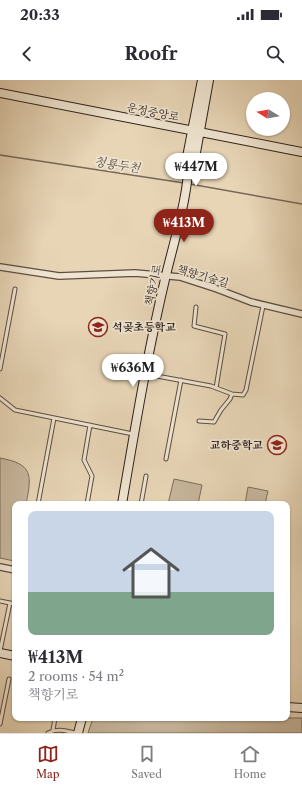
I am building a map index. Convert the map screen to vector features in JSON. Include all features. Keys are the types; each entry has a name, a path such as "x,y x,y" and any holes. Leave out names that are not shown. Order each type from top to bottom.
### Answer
{"street":[{"name":"책향기로","path":"123,501 165,276 190,165 195,158 196,132 202,80"},
{"name":"책향기로","path":"196,132 209,80"},
{"name":"운정중앙로","path":"0,93 302,152"},
{"name":"책향기숲길","path":"0,267 59,276 135,273 180,278 217,289 263,306 302,314"},
{"path":"0,567 12,569"},
{"path":"0,652 12,655"},
{"path":"290,707 302,708"},
{"path":"77,733 81,721"}],"lane":[{"path":"0,369 15,289"},
{"path":"146,374 181,380 216,388 232,394 243,395 246,390 263,306"},
{"path":"196,307 194,326 225,334 216,388"},
{"path":"166,459 181,380"},
{"path":"199,421 214,422 232,394"},
{"path":"0,398 15,410 134,434"},
{"path":"39,501 54,418"},
{"path":"88,501 92,476 84,460 90,425"},
{"path":"142,501 146,476"},
{"path":"0,601 10,603 0,652"},
{"path":"0,724 9,679"},
{"path":"53,730 54,721"},
{"path":"48,733 53,730 77,733"}],"shaded area":[{"path":"0,458 19,464 24,468 28,472 29,485 26,501 12,501 12,561 0,558"},
{"path":"174,479 202,485 199,501 169,501"},
{"path":"248,487 268,491 266,501 246,501"},
{"path":"290,718 302,718 302,733 88,733 92,721 290,721"}],"waterway":[{"name":"청룡두천","path":"0,155 184,183"},
{"name":"청룡두천","path":"190,184 302,204"}],"place":[{"name":"석곶초등학교","path":"98,327"},
{"name":"교하중학교","path":"277,445"}]}
